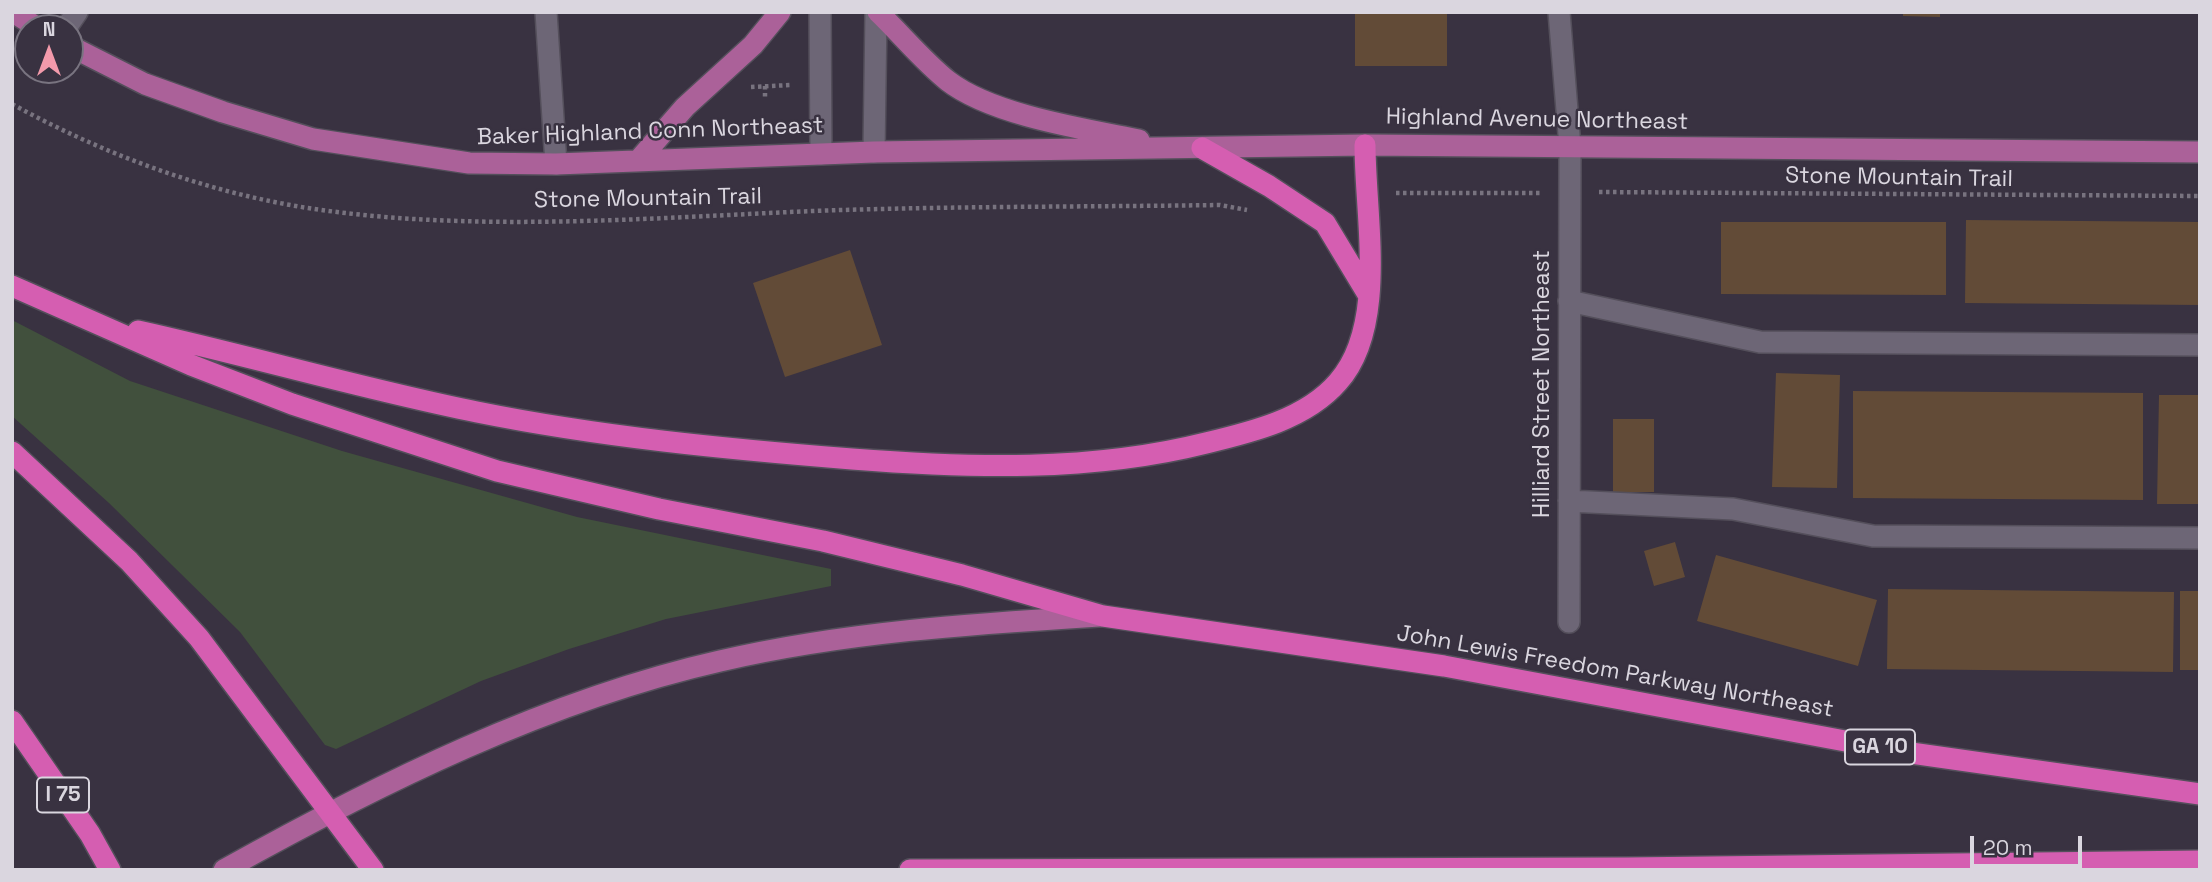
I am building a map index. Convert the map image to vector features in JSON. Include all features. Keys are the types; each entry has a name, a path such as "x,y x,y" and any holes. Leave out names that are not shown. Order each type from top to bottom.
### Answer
{"highway":[{"path":"12,286 98,322 476,412 587,432 701,448 922,464 1094,463 1163,454 1287,419 1313,404 1339,382 1359,351 1371,299 1365,145"},
{"path":"1192,148 1269,186 1325,223 1371,299"},
{"name":"John Lewis Freedom Parkway Northeast","path":"98,322 191,365 292,404 498,471 660,509 822,541 962,575 1103,616 1444,666 1904,752 2200,794"},
{"path":"12,452 129,561 199,638 262,718 373,870"},
{"name":"I 75","path":"12,721 90,834 110,870"},
{"path":"910,870 1628,868 2200,861"}],"main road":[{"path":"638,161 685,107 753,45 780,12"},
{"path":"877,12 948,81 974,96 1046,120 1192,148"},
{"name":"Baker Highland Conn Northeast","path":"84,53 145,84 223,112 313,139 469,163 556,164 874,152"},
{"name":"Highland Avenue Northeast","path":"874,152 1365,145 2200,152"},
{"path":"231,866 476,743 560,709 668,674 733,658 861,635 935,626 1103,616"}],"street":[{"path":"546,12 556,164"},
{"path":"820,12 821,154"},
{"path":"874,152 877,12"},
{"name":"Hilliard Street Northeast","path":"1559,12 1570,147 1569,622"},
{"path":"1569,301 1760,342 2200,345"},
{"path":"1569,501 1733,509 1873,536 2200,538"}],"path":[{"path":"765,97 765,86 799,85"},
{"name":"Stone Mountain Trail","path":"12,104 93,144 233,192 306,207 388,217 454,222 967,207 1220,205 1259,212"},
{"path":"1391,192 1534,193"},
{"name":"Stone Mountain Trail","path":"1598,192 2200,196"}],"green space":[{"path":"12,320 130,381 342,451 577,517 831,569 831,586 666,619 569,649 481,681 336,749 325,745 240,632 109,503 12,416"}],"building":[{"path":"1355,12 1447,12 1447,66 1355,66"},
{"path":"1903,12 1940,12 1940,17 1903,16"},
{"path":"1966,220 2200,222 2200,305 1965,303"},
{"path":"1721,222 1946,222 1946,295 1721,294"},
{"path":"850,250 882,345 785,377 753,283"},
{"path":"1776,373 1840,375 1837,488 1772,487"},
{"path":"1853,391 2143,393 2143,500 1853,498"},
{"path":"2159,395 2200,395 2200,504 2157,504"},
{"path":"1613,419 1654,419 1654,492 1613,492"},
{"path":"1675,542 1685,577 1654,586 1644,551"},
{"path":"1716,555 1877,600 1858,666 1697,621"},
{"path":"1888,589 2174,592 2173,672 1887,669"},
{"path":"2180,591 2200,591 2200,670 2180,670"}]}
